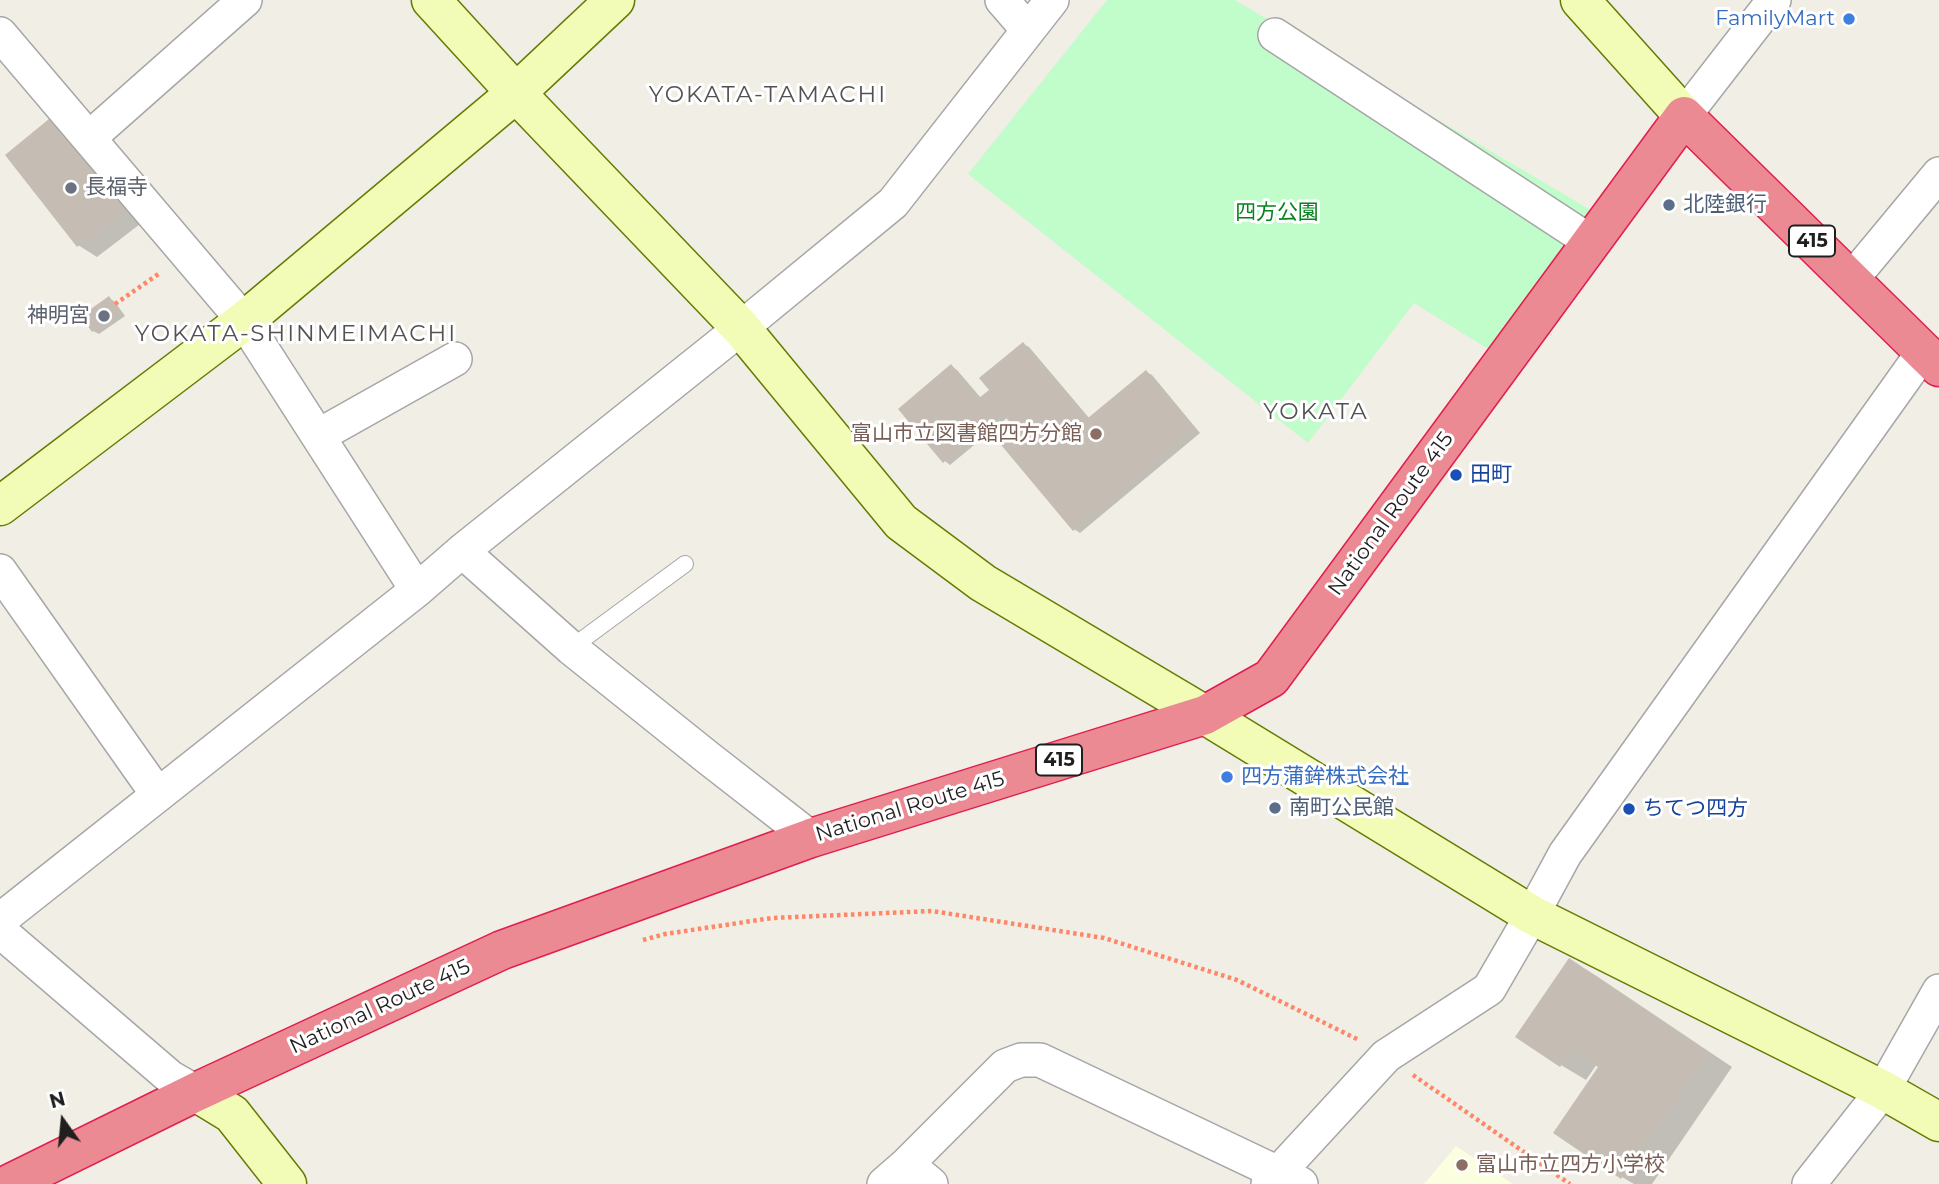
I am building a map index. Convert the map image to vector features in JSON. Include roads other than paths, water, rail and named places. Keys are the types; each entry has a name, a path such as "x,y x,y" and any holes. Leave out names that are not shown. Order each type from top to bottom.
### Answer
{"highway":[{"name":"National Route 415","path":"9,1184 196,1092 502,950 811,838 1205,715 1271,678 1684,116"},
{"name":"415","path":"1684,116 1931,359"}],"street":[{"path":"89,138 245,0"},
{"path":"431,0 516,93 741,328 901,522 983,583 1532,915 1883,1090 1939,1122"},
{"path":"0,506 244,321 516,93 615,0"},
{"path":"1002,0 1028,30"},
{"path":"0,920 418,590 462,551 893,203 1052,0"},
{"path":"1580,0 1684,116 1774,0"},
{"path":"0,34 244,321 418,590"},
{"path":"1275,35 1591,242"},
{"path":"1851,280 1939,174"},
{"path":"318,436 455,359"},
{"path":"907,1177 1005,1066 1021,1060 1040,1060 1282,1180 1386,1056 1489,989 1565,854 1931,359"},
{"path":"462,551 571,648 811,838"},
{"path":"0,572 158,795"},
{"path":"0,931 170,1077 232,1114 287,1184"},
{"path":"1809,1184 1883,1090 1939,991"}],"lane":[{"path":"571,648 685,564"}],"place":[{"name":"FamilyMart","path":"1849,19"},
{"name":"長福寺","path":"71,188"},
{"name":"北陸銀行","path":"1669,205"},
{"name":"神明宮","path":"104,316"},
{"name":"富山市立図書館四方分館","path":"1096,434"},
{"name":"田町","path":"1456,475"},
{"name":"四方蒲鉾株式会社","path":"1227,777"},
{"name":"南町公民館","path":"1275,808"},
{"name":"ちてつ四方","path":"1629,809"},
{"name":"富山市立四方小学校","path":"1462,1165"}],"district":[{"name":"YOKATA-TAMACHI","path":"768,95"},
{"name":"YOKATA-SHINMEIMACHI","path":"296,334"},
{"name":"YOKATA","path":"1316,412"}],"park label":[{"name":"四方公園","path":"1277,213"}]}
